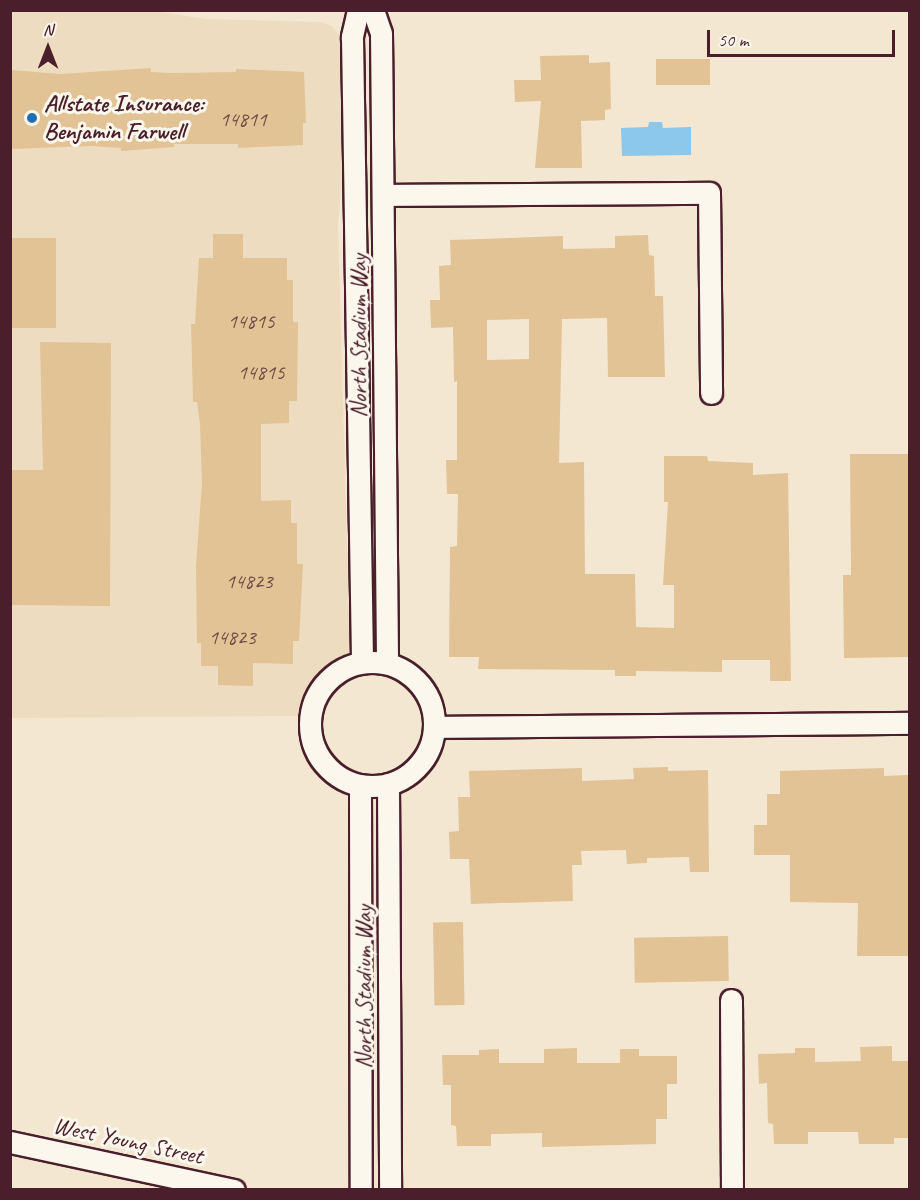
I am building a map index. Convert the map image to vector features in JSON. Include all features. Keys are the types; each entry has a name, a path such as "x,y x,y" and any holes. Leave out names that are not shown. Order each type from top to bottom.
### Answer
{"street":[{"name":"North Stadium Way","path":"358,10 352,37 362,662"},
{"name":"North Stadium Way","path":"373,10 381,33 387,662"},
{"path":"384,195 709,193 711,393"},
{"path":"362,662 387,662 420,684 431,702 434,727 432,743 422,762 407,776 388,784 360,785 342,778 326,766 315,750 309,715 322,686 340,670 362,662"},
{"path":"434,727 909,723"},
{"name":"North Stadium Way","path":"388,784 390,1190"},
{"name":"North Stadium Way","path":"360,785 361,1190"},
{"path":"731,1000 732,1190"},
{"name":"West Young Street","path":"10,1142 234,1190"}],"shaded area":[{"path":"150,10 205,19 321,22 332,26 341,37 343,163 338,226 350,651 308,689 300,716 11,718 10,11"}],"water":[{"path":"649,122 662,122 663,128 691,127 691,155 622,156 621,128 648,127"}],"building":[{"path":"589,55 589,63 610,62 611,109 605,110 605,120 581,121 582,168 535,168 541,101 515,102 514,80 541,80 540,56"},
{"path":"656,59 710,59 710,85 656,85"},
{"path":"151,68 151,72 173,73 236,72 236,69 304,72 306,123 303,123 303,145 238,148 238,144 174,144 174,147 121,151 121,148 91,146 10,149 10,70 61,74"},
{"path":"213,234 243,234 243,258 287,258 287,280 293,280 293,322 298,322 297,401 289,401 289,423 261,424 261,501 291,500 291,523 297,523 297,564 303,564 299,641 293,641 293,664 253,663 253,686 218,685 218,666 201,666 201,643 197,643 196,566 202,483 200,424 197,402 193,402 191,324 195,324 199,258 213,258"},
{"path":"648,235 649,255 654,256 655,296 663,296 665,377 608,377 607,318 562,319 559,463 584,462 585,574 635,574 636,627 674,628 674,585 663,585 668,502 664,502 664,456 707,456 708,461 753,463 753,475 788,473 791,681 770,681 770,660 722,660 722,672 636,671 636,676 615,676 615,670 478,669 479,657 449,657 450,547 457,546 458,494 447,494 446,460 457,460 457,381 454,382 453,327 431,328 430,300 440,300 439,266 451,265 450,240 563,236 563,249 615,248 615,236","holes":["529,319 529,359 487,360 487,320"]},
{"path":"10,238 56,238 56,328 10,328"},
{"path":"40,342 111,343 110,606 10,605 10,470 43,470"},
{"path":"850,454 909,454 909,657 844,658 843,575 851,575"},
{"path":"668,767 668,771 708,770 709,872 690,872 689,857 647,858 647,863 627,864 626,850 581,851 582,865 572,865 573,901 471,904 469,859 450,859 449,832 459,831 458,797 470,797 469,771 582,768 582,781 634,779 633,768"},
{"path":"884,768 884,776 909,775 909,956 857,956 858,903 790,902 790,855 754,855 754,825 767,825 767,794 780,794 780,771"},
{"path":"463,922 464,1005 434,1006 433,923"},
{"path":"728,936 729,981 635,983 634,938"},
{"path":"892,1046 892,1061 909,1061 909,1138 894,1138 894,1144 859,1144 858,1132 808,1132 808,1144 774,1144 773,1124 768,1123 767,1083 759,1084 758,1054 795,1053 795,1048 815,1048 815,1062 861,1061 860,1047"},
{"path":"577,1048 577,1063 620,1063 620,1049 639,1049 639,1056 677,1056 677,1084 667,1084 667,1119 656,1119 656,1144 542,1147 542,1133 491,1134 491,1146 457,1146 456,1126 451,1125 451,1085 443,1085 442,1055 479,1055 479,1050 499,1049 499,1063 544,1063 544,1049"}],"place":[{"name":"Allstate Insurance: Benjamin Farwell","path":"32,118"}]}
